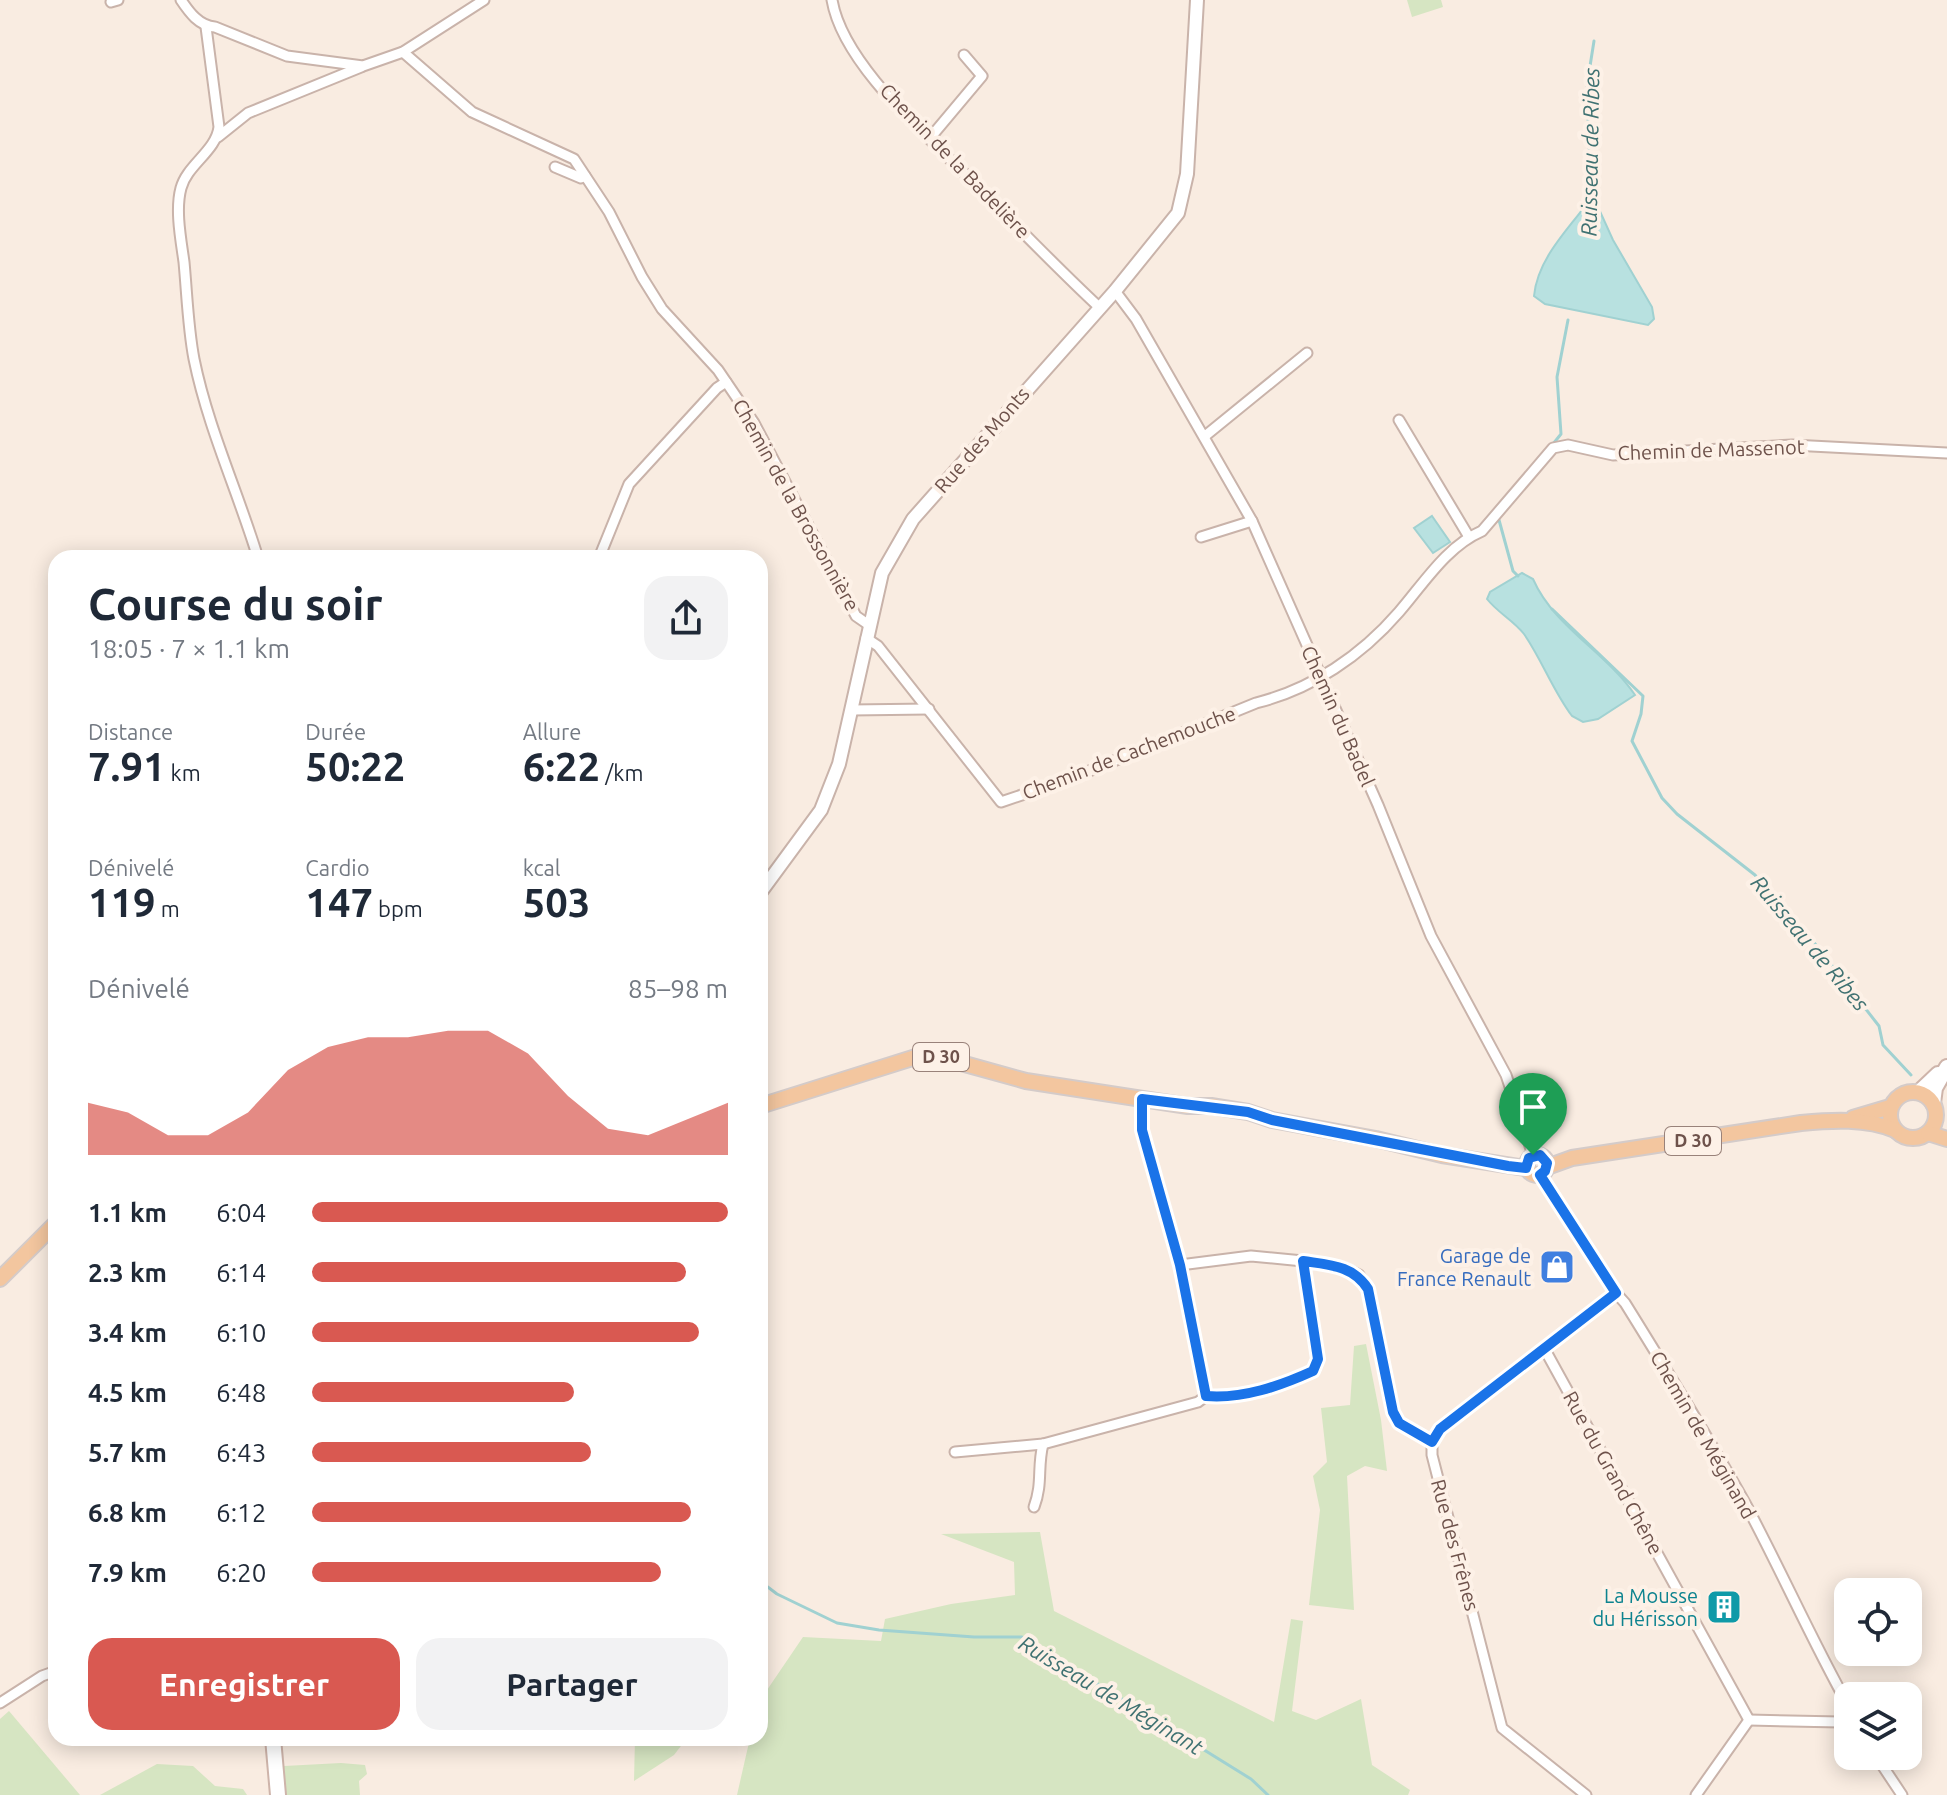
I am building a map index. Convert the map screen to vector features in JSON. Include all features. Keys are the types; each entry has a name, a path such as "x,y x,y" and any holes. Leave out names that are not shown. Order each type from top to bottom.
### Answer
{"main road":[{"name":"D 30","path":"768,1103 922,1055 1026,1081 1248,1112 1272,1120 1464,1159 1530,1162"},
{"path":"1947,1066 1935,1088 1939,1114 1928,1133 1916,1139 1895,1130 1889,1120 1890,1107 1904,1093 1919,1092 1947,1066"},
{"path":"1919,1092 1939,1114"},
{"name":"D 30","path":"1841,1121 1890,1107"},
{"name":"D 30","path":"1544,1171 1572,1158 1801,1123 1841,1121 1880,1124 1895,1130"},
{"path":"1928,1133 1947,1139"},
{"path":"1530,1162 1530,1174 1544,1171"},
{"path":"0,1279 48,1231"},
{"path":"274,1746 278,1795"}],"street":[{"path":"181,0 206,27 215,27 287,56 363,66"},
{"path":"256,550 224,461 194,360 180,227 181,186 218,137 248,113 403,52 484,0"},
{"name":"Chemin de la Badelière","path":"832,0 843,33 856,55 891,98 1099,307"},
{"name":"Rue des Monts","path":"768,882 821,810 839,764 882,573 913,519 1115,291 1178,213 1187,174 1197,0"},
{"path":"206,27 219,114 218,137"},
{"name":"Chemin de la Brossonnière","path":"403,52 472,112 574,159 609,212 662,309 726,382 769,449 856,616 868,631"},
{"path":"930,138 982,76 964,55"},
{"path":"555,167 581,178 585,176"},
{"name":"Chemin du Badel","path":"1115,291 1136,319 1252,521 1378,805 1431,936 1506,1075 1530,1162"},
{"path":"1205,436 1307,353"},
{"name":"Chemin de la Brossonnière","path":"602,550 629,484 726,382"},
{"path":"1399,420 1469,537"},
{"name":"Chemin de Massenot","path":"1321,678 1361,650 1397,614 1430,574 1469,537 1482,531 1553,448 1568,445 1613,455 1792,445 1947,453"},
{"path":"1201,537 1252,521"},
{"name":"Chemin de Cachemouche","path":"868,631 1001,802 1072,778 1321,678"},
{"path":"851,710 929,709"},
{"path":"1142,1099 1142,1130 1180,1265 1206,1396"},
{"name":"Chemin de Méginand","path":"1544,1171 1745,1505 1836,1682"},
{"path":"1180,1265 1251,1256 1344,1268 1359,1275 1368,1289 1393,1412 1399,1423 1432,1442 1440,1429 1616,1293"},
{"path":"955,1452 1043,1444 1198,1402 1206,1396 1241,1395 1313,1371 1318,1359 1303,1261"},
{"name":"Rue du Grand Chêne","path":"1544,1348 1749,1720"},
{"name":"Rue des Frênes","path":"1432,1442 1432,1455 1502,1728 1586,1795"},
{"path":"1034,1507 1041,1489 1039,1460 1043,1444"},
{"path":"0,1703 48,1674"},
{"path":"1696,1795 1749,1720 1834,1722"},
{"path":"1885,1770 1902,1795"}],"green space":[{"path":"1407,0 1441,0 1443,7 1412,17"},
{"path":"1366,1344 1381,1420 1387,1471 1365,1466 1347,1476 1354,1610 1309,1605 1320,1510 1313,1476 1327,1462 1321,1408 1350,1405 1354,1346"},
{"path":"1040,1532 1054,1611 1274,1722 1291,1619 1303,1621 1292,1711 1316,1720 1361,1699 1372,1765 1410,1790 1408,1795 737,1795 748,1746 768,1746 768,1689 803,1637 881,1641 885,1619 951,1604 1015,1595 1014,1562 941,1534"},
{"path":"9,1711 80,1795 0,1795 0,1719"},
{"path":"635,1746 681,1746 674,1755 634,1781"},
{"path":"157,1764 193,1766 215,1786 243,1789 247,1795 100,1795"},
{"path":"365,1765 367,1774 359,1781 360,1795 286,1795 284,1766"}],"water":[{"path":"1583,209 1599,209 1613,240 1652,307 1654,319 1648,325 1545,304 1534,296 1540,272 1552,250"},
{"path":"1432,516 1450,542 1433,553 1414,528"},
{"path":"1522,573 1533,579 1554,611 1610,665 1635,695 1598,719 1583,722 1572,716 1524,634 1487,599 1490,592"}],"waterway":[{"name":"Ruisseau de Ribes","path":"1591,209 1587,85 1594,41"},
{"name":"Ruisseau de Ribes","path":"1553,444 1561,434 1557,377 1568,320"},
{"name":"Ruisseau de Ribes","path":"1499,520 1513,571 1518,576"},
{"name":"Ruisseau de Ribes","path":"1552,609 1643,696 1632,741 1662,798 1677,814 1755,875 1787,917 1812,940 1879,1026 1883,1045 1911,1075"},
{"name":"Ruisseau de Méginant","path":"768,1587 837,1623 879,1630 1022,1637 1251,1779 1268,1795"}],"place":[{"name":"Garage de France Renault","path":"1557,1267"},
{"name":"La Mousse du Hérisson","path":"1724,1607"}],"route":[{"path":"1142,1099 1248,1112 1272,1120 1508,1166 1526,1168 1527,1161 1533,1155 1540,1155 1546,1160 1547,1167 1540,1175 1616,1293 1440,1429 1432,1442 1399,1423 1393,1412 1368,1289 1359,1275 1344,1268 1303,1261 1318,1359 1313,1371 1241,1395 1206,1396 1180,1265 1142,1130 1142,1099"}]}
